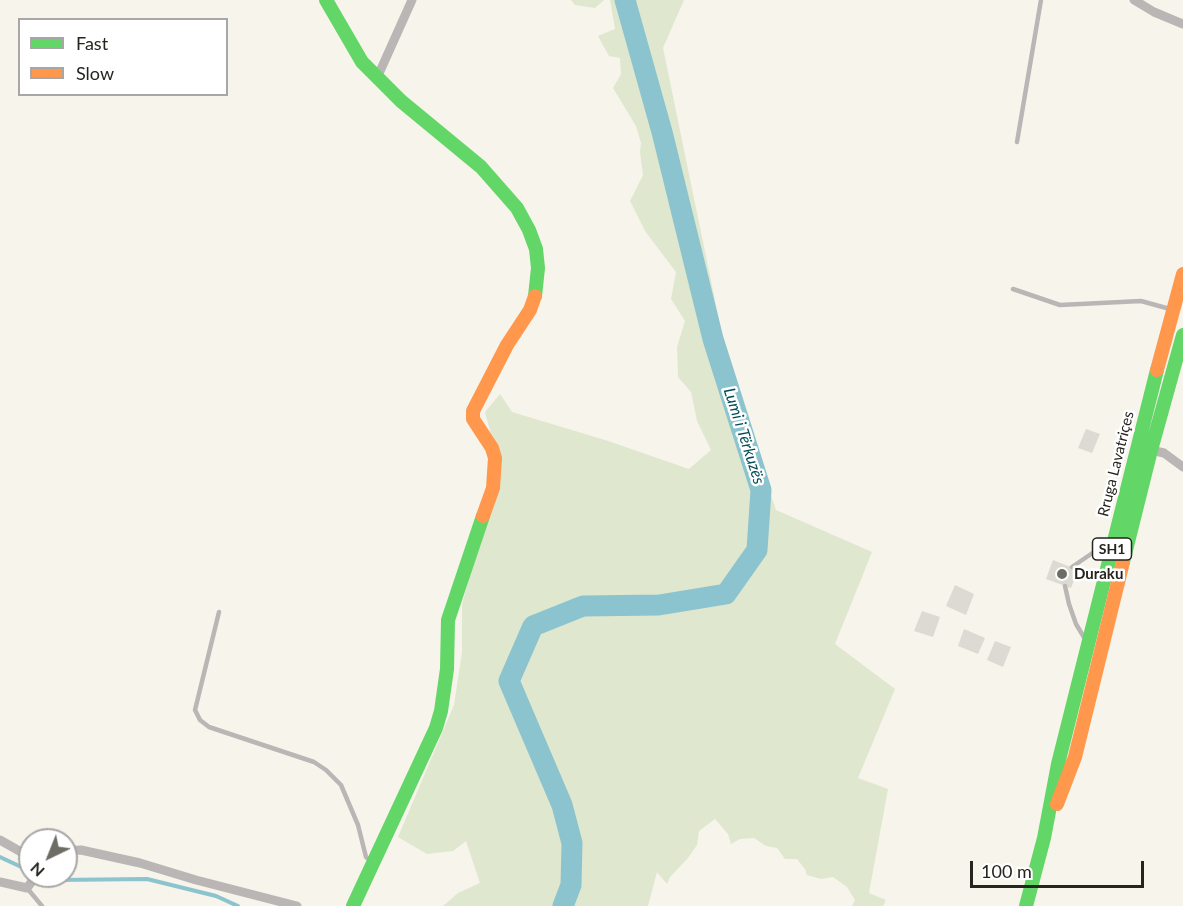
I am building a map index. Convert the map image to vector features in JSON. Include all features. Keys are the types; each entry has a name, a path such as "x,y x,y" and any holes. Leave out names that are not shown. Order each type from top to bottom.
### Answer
{"main road":[{"path":"326,0 362,62 401,101 481,167 502,189 517,208 529,230 536,249 538,268 537,290 530,310 488,378 473,411 473,419 492,448 495,458 492,488 448,620 446,680 436,728 353,906"},
{"name":"Rruga Lavatriçes","path":"1026,906 1044,838 1058,764 1114,538 1183,274"},
{"name":"Rruga Lavatriçes","path":"1044,838 1075,757 1151,450 1183,335"}],"street":[{"path":"377,78 412,0"},
{"path":"1134,0 1154,12 1183,24"},
{"path":"1151,450 1164,453 1183,467"},
{"path":"0,840 18,850"},
{"path":"78,850 140,863 297,906"},
{"path":"0,882 18,881"}],"lane":[{"path":"1017,142 1041,0"},
{"path":"1013,289 1060,305 1141,301 1173,310"},
{"path":"1072,567 1114,538"},
{"path":"1065,586 1069,604 1088,644"},
{"path":"219,612 195,710 200,720 209,727 314,762 326,771 341,784 358,825 366,857 374,864"},
{"path":"35,888 42,906"}],"green space":[{"path":"571,0 604,0 595,8 575,5"},
{"path":"610,0 684,0 663,48 730,373 776,510 872,552 835,644 895,689 858,778 888,789 869,893 886,900 883,906 852,906 855,900 847,887 833,877 821,879 807,875 797,859 785,859 777,848 766,846 754,838 740,839 731,844 728,834 715,819 699,831 697,845 670,877 667,884 657,872 648,906 443,906 458,893 480,883 466,841 453,851 427,854 398,837 454,705 462,652 462,604 483,530 493,442 485,412 500,394 512,412 605,440 689,469 711,450 697,421 691,392 678,377 677,347 685,321 671,299 676,272 645,231 630,201 643,175 641,143 636,126 613,88 621,74 620,58 609,56 598,36 615,29"}],"building":[{"path":"1086,429 1100,434 1092,453 1078,448"},
{"name":"Duraku","path":"1053,560 1078,570 1071,588 1046,579"},
{"path":"955,585 974,594 966,615 946,606"},
{"path":"922,611 940,617 933,637 914,631"},
{"path":"964,629 985,638 978,654 958,646"},
{"path":"995,641 1011,647 1003,667 987,660"}],"waterway":[{"name":"Lumi i Tërkuzës","path":"563,906 571,885 572,843 562,805 509,681 533,626 583,606 659,605 726,594 757,550 761,490 713,339 662,132 625,0"},
{"path":"0,857 18,865"},
{"path":"78,880 147,879 216,896 238,906"}],"traffic: fast":[{"path":"326,0 362,62 401,101 481,167 517,208 536,249 538,268 535,296"},
{"path":"1123,562 1183,335"},
{"path":"1026,906 1044,838 1058,764 1157,370"},
{"path":"353,906 436,728 447,669 448,620 483,516"}],"traffic: slow":[{"path":"1157,370 1183,274"},
{"path":"483,516 493,488 495,458 492,448 473,419 473,411 507,345 530,310 535,296"},
{"path":"1057,804 1075,757 1123,562"}],"place":[{"name":"Duraku","path":"1062,574"}]}
